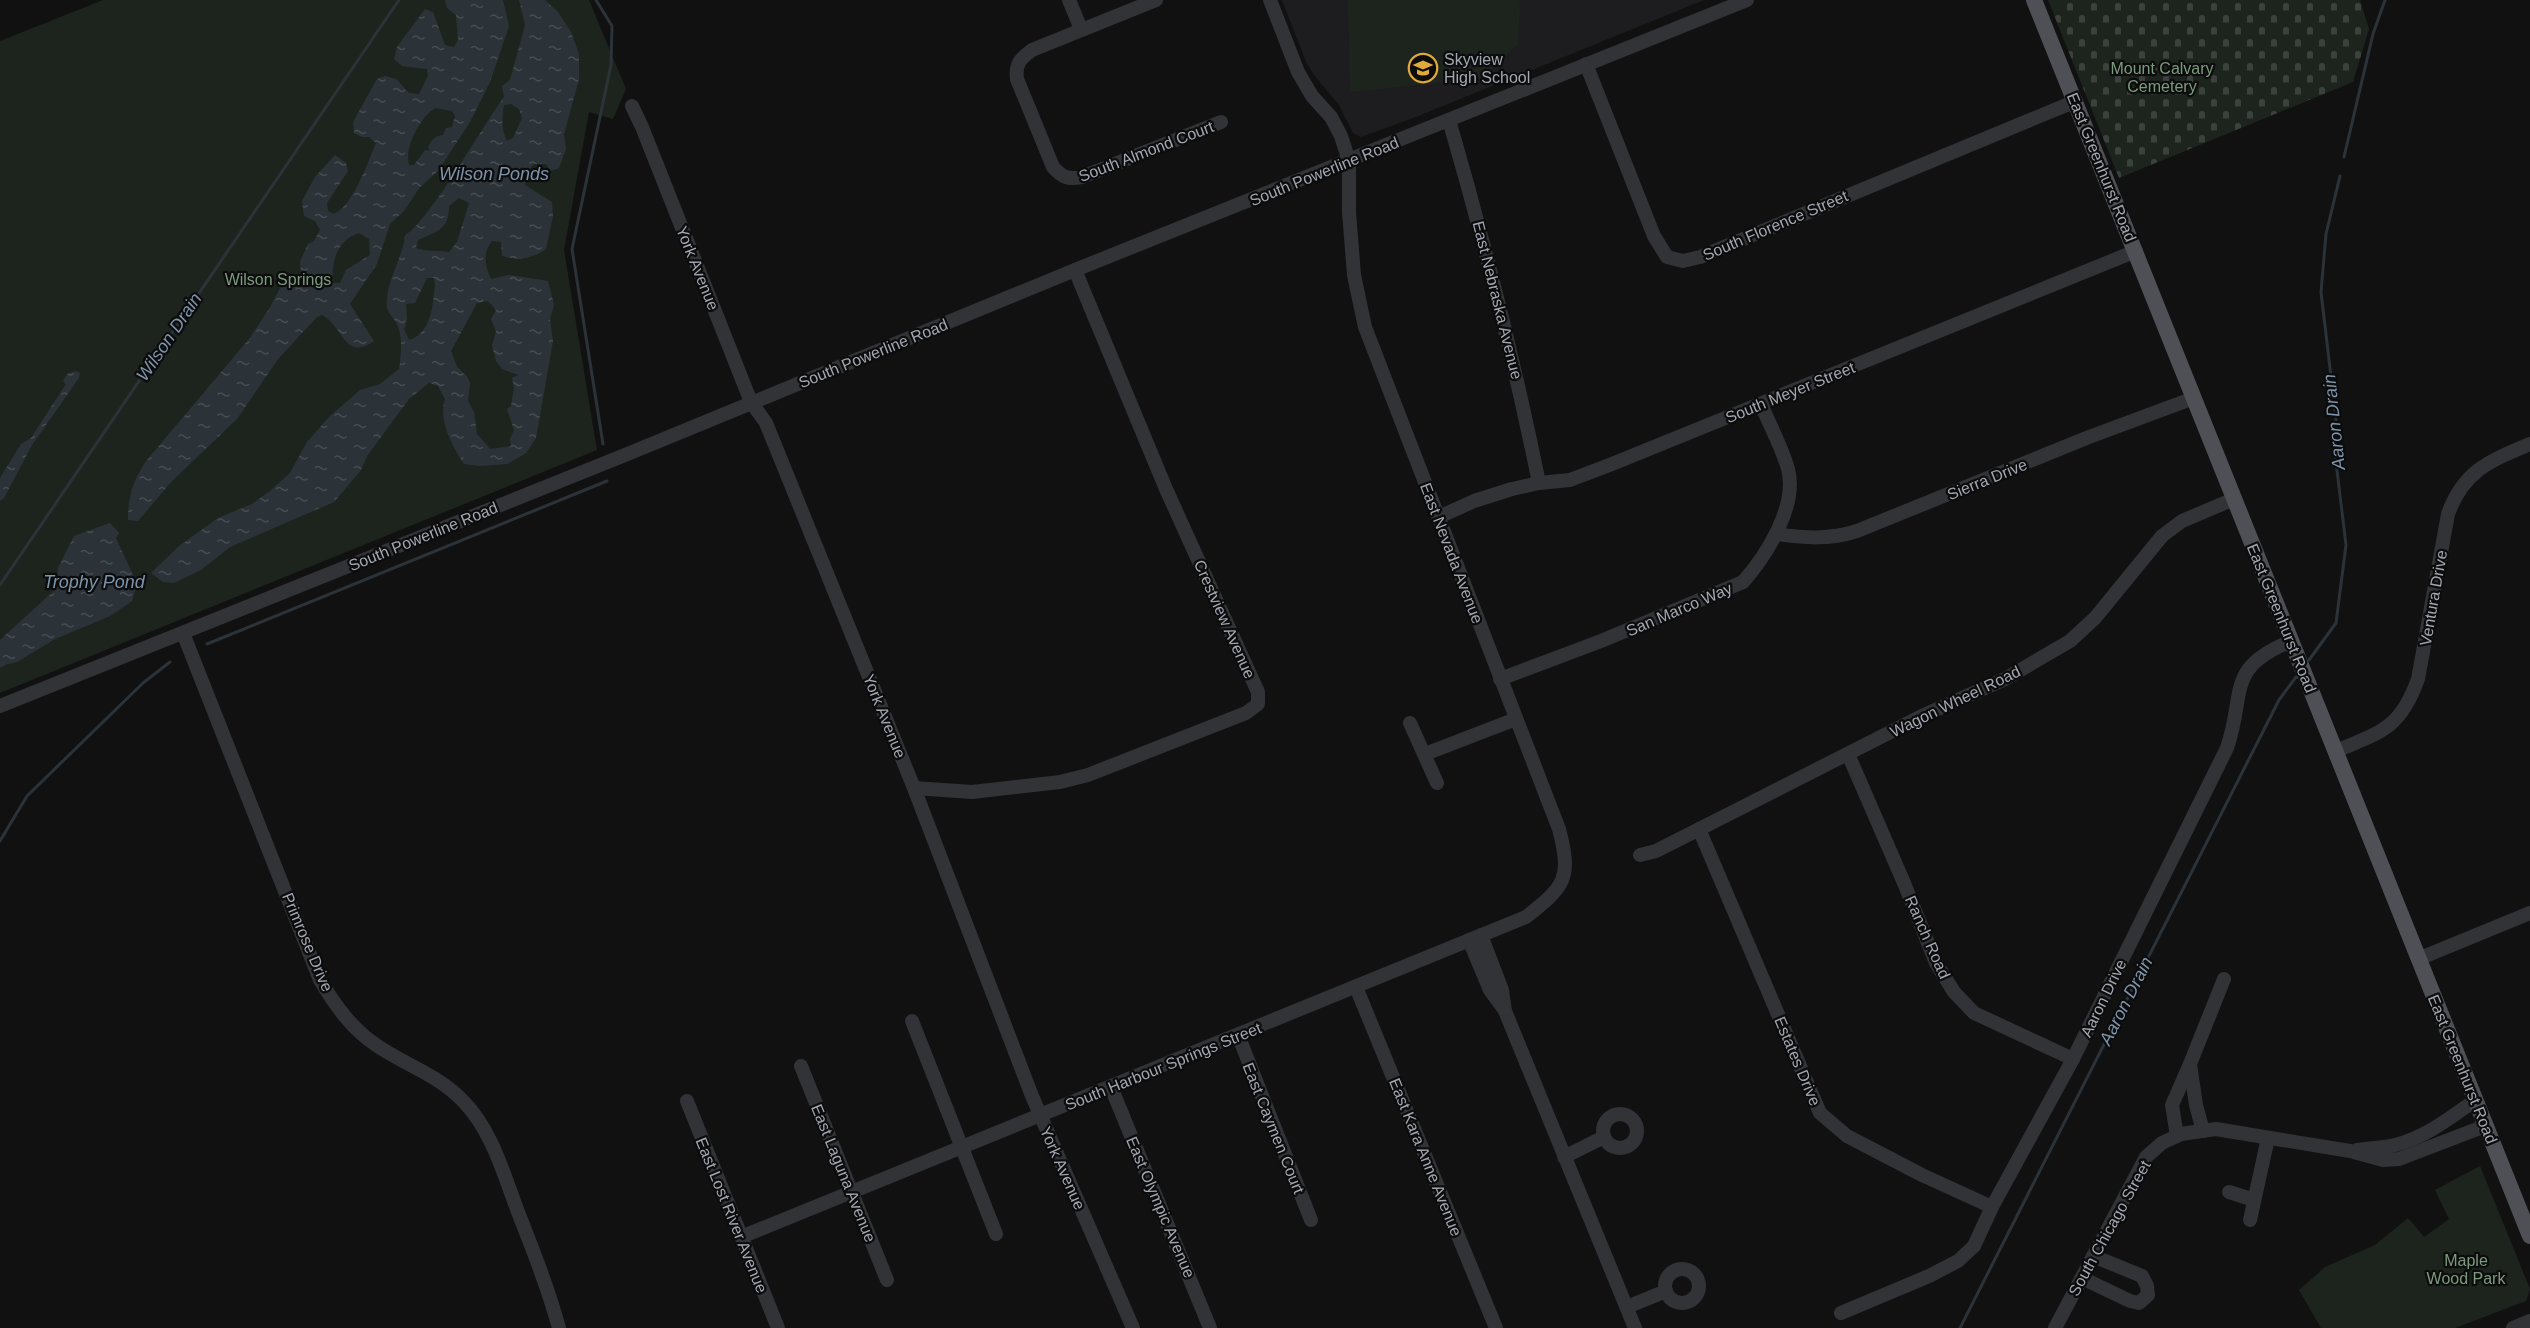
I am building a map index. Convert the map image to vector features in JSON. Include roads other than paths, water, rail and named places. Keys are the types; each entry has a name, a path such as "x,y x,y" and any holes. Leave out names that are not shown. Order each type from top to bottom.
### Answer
{"main road":[{"name":"East Greenhurst Road","path":"2034,0 2530,1236"}],"street":[{"path":"1069,0 1081,29 1156,0"},
{"name":"East Nevada Avenue","path":"1270,0 1298,72 1312,96 1331,117 1341,136 1349,161 1349,212 1354,275 1365,327 1559,829 1566,857 1563,878 1555,894 1526,917 1517,920"},
{"name":"South Powerline Road","path":"0,706 1747,0"},
{"name":"South Almond Court","path":"1081,29 1032,50 1020,59 1016,69 1017,79 1053,167 1061,175 1071,180 1133,158 1221,122"},
{"name":"South Florence Street","path":"1586,64 1654,236 1667,257 1683,261 1700,257 1871,184 2076,101"},
{"name":"York Avenue","path":"632,106 751,402 766,423 914,788 1040,1115 1133,1328"},
{"name":"East Nebraska Avenue","path":"1449,120 1472,197 1518,378 1539,483"},
{"name":"South Meyer Street","path":"1439,517 1474,501 1539,483 1570,480 1761,405 2136,251"},
{"name":"Crestview Avenue","path":"914,788 972,792 1060,782 1088,775 1246,713 1258,704 1258,692 1166,489 1075,270"},
{"name":"Sierra Drive","path":"1776,534 1812,538 1839,537 2088,437 2194,398"},
{"name":"San Marco Way","path":"1500,679 1601,641 1743,582 1758,565 1776,534 1788,498 1788,471 1761,405"},
{"name":"Ventura Drive","path":"2336,751 2393,724 2412,695 2418,679 2448,514 2455,495 2468,477 2481,467 2530,444"},
{"name":"Wagon Wheel Road","path":"1640,855 1656,851 1922,716 2005,679 2070,641 2095,618 2162,536 2182,520 2234,499"},
{"name":"Primrose Drive","path":"183,633 320,980 340,1012 375,1044 440,1080 465,1102 485,1132 505,1175 560,1328"},
{"name":"Aaron Drive","path":"1841,1313 1958,1261 1974,1246 1992,1207 2073,1059 2227,748 2233,730 2240,684 2247,670 2272,648 2291,640"},
{"path":"1425,754 1515,719"},
{"path":"1410,723 1437,783"},
{"name":"Ranch Road","path":"1848,754 1936,963 1954,992 1974,1013 2073,1059"},
{"name":"Estates Drive","path":"1699,829 1820,1113 1847,1136 1922,1175 1992,1207"},
{"path":"2418,959 2530,913"},
{"name":"South Harbour Springs Street","path":"741,1236 1517,920"},
{"path":"1475,938 1490,990 1505,1011 1635,1328"},
{"path":"2177,1136 2172,1105 2224,979"},
{"name":"East Kara Anne Avenue","path":"1356,987 1496,1328"},
{"path":"912,1021 996,1234"},
{"name":"East Caymen Court","path":"1238,1035 1311,1220"},
{"path":"2190,1064 2196,1105 2203,1131"},
{"name":"East Laguna Avenue","path":"801,1066 887,1280"},
{"name":"East Olympic Avenue","path":"1111,1087 1210,1328"},
{"name":"East Lost River Avenue","path":"687,1101 778,1328"},
{"name":"South Chicago Street","path":"2350,1151 2394,1146 2438,1125 2474,1101"},
{"name":"South Chicago Street","path":"2055,1328 2146,1157 2162,1143 2177,1136 2216,1129 2350,1151 2383,1160 2399,1160 2485,1126"},
{"path":"1564,1157 1604,1137"},
{"path":"2250,1220 2268,1138"},
{"path":"2229,1192 2254,1200"},
{"path":"2082,1278 2130,1301 2139,1303 2148,1295 2142,1276 2093,1256"},
{"path":"1627,1307 1665,1291"},
{"path":"2513,1328 2530,1321"}],"water":[{"name":"Wilson Ponds","path":"445,0 503,0 509,26 490,82 470,122 438,171 420,187 404,211 390,224 377,264 350,304 374,341 364,346 350,345 329,320 322,315 317,317 278,359 237,419 172,481 138,521 128,520 132,488 147,460 249,339 285,279 302,281 300,262 308,244 314,241 320,230 315,221 304,216 302,201 315,177 335,155 346,163 348,171 327,203 328,211 334,214 354,193 376,143 369,137 362,137 354,133 353,122 377,79 385,76 396,79 409,93 419,94 428,76 427,69 402,66 394,59 397,47 425,9 433,12 445,45 454,47 458,40 456,15 447,8","holes":["435,108 452,111 455,116 452,127 446,128 443,135 434,139 428,147 430,151 425,150 414,165 409,165 411,142 424,118","359,233 369,239 370,255 346,270 340,283 333,283 333,267 337,252 345,241"]},
{"name":"Wilson Ponds","path":"519,0 545,0 558,12 571,32 579,54 579,79 564,134 566,149 559,168 551,171 546,164 534,164 528,171 525,185 552,202 553,216 546,249 530,257 514,258 502,256 501,242 492,241 486,255 486,264 491,279 509,275 548,281 554,305 550,319 553,341 536,438 526,453 507,464 480,466 464,464 451,441 445,424 443,407 445,399 438,386 429,383 409,399 367,456 361,470 334,502 230,547 201,570 174,583 163,582 151,573 179,546 218,518 252,504 270,491 290,473 307,442 329,417 360,390 380,384 399,369 401,337 387,304 388,290 402,251 405,235 415,227 441,194 504,97 502,86 510,80 525,25","holes":["511,104 519,109 522,118 513,138 507,141 502,123 504,105","459,198 469,203 457,242 449,252 416,248 418,240 436,232 444,225 447,221 449,206","427,278 434,278 430,317 422,331 409,340 404,329 407,320 406,304 415,303","488,301 496,310 491,319 496,331 492,346 496,361 502,369 518,375 512,378 514,388 511,406 507,409 514,430 510,439 511,446 490,449 477,434 474,412 468,401 470,383 467,376 457,367 451,351 477,303"]},
{"path":"76,371 80,373 79,378 32,445 4,498 0,501 0,478 21,444 31,438 66,384 63,381 67,374"},
{"name":"Trophy Pond","path":"110,523 119,533 116,538 137,584 132,601 110,616 55,639 17,662 0,668 0,640 56,589 58,568 74,536"}],"waterway":[{"name":"Wilson Drain","path":"0,585 399,0"},
{"path":"596,0 612,26 611,65 572,249 603,444"},
{"name":"Aaron Drain","path":"2344,157 2373,34 2385,0"},
{"name":"Aaron Drain","path":"2309,660 2336,623 2346,545 2333,437 2336,419 2321,292 2326,234 2340,176"},
{"path":"207,644 607,481"},
{"path":"0,841 27,796 143,683 170,662"},
{"name":"Aaron Drain","path":"1960,1328 2279,700 2296,677"}],"place":[{"name":"Skyview High School","path":"1423,68"}],"park label":[{"name":"Mount Calvary Cemetery","path":"2162,77"},
{"name":"Wilson Springs","path":"278,279"},
{"name":"Maple Wood Park","path":"2466,1269"}]}
